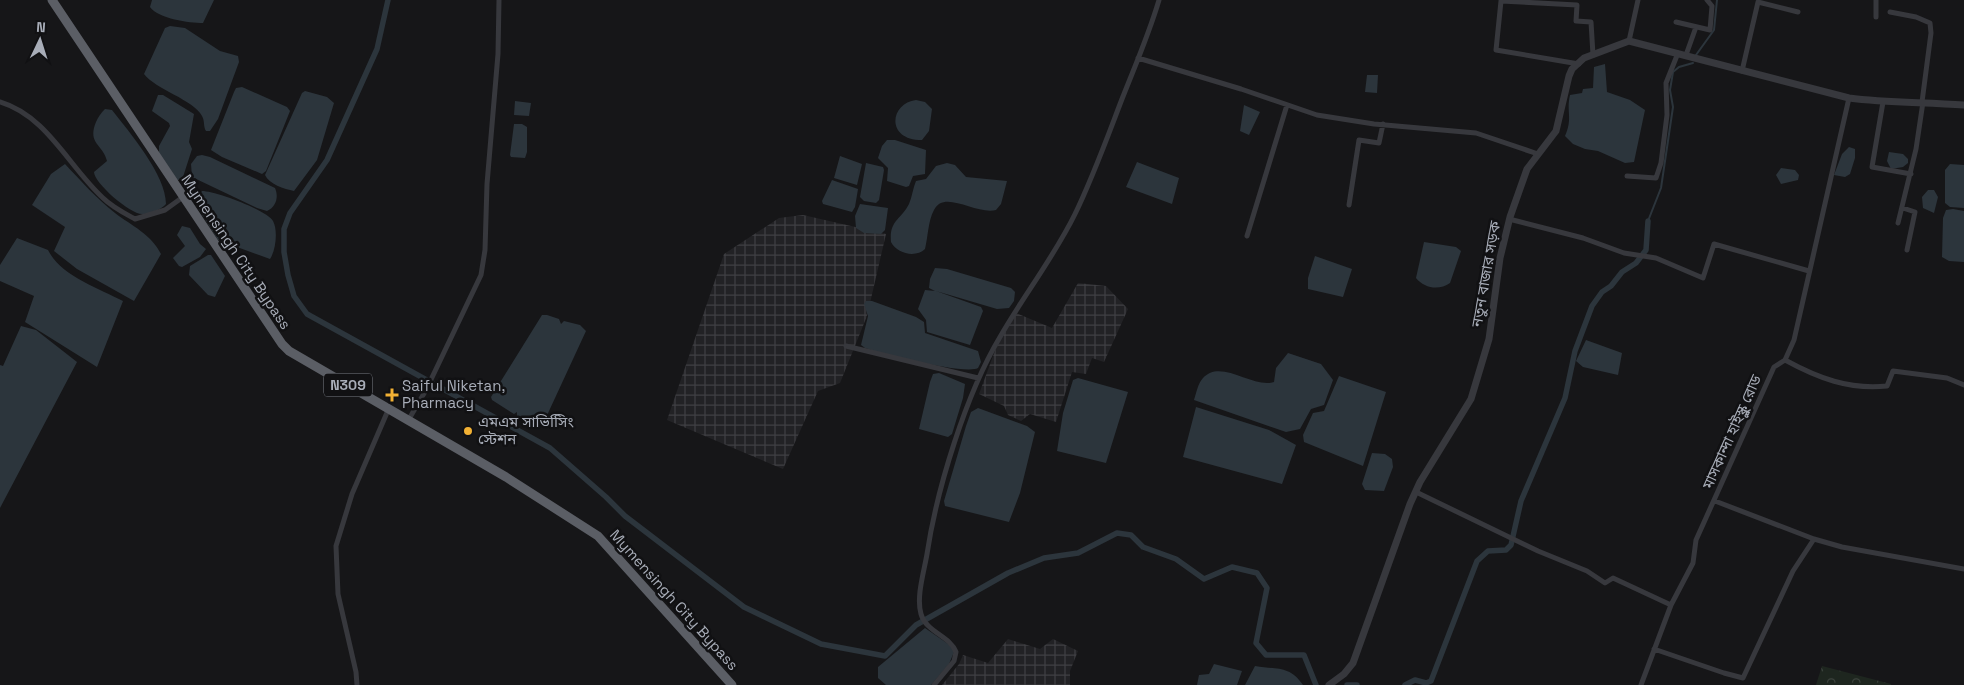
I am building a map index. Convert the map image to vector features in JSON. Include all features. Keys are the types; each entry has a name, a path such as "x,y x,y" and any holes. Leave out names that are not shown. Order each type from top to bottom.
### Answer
{"highway":[{"name":"Mymensingh City Bypass","path":"52,0 282,344 289,351 409,419 598,536 732,685"}],"street":[{"path":"409,419 437,368 481,274 485,250 486,184 498,54 499,0"},
{"path":"934,685 954,661 956,652 952,646 927,625 922,615 922,587 930,533 953,451 978,378 999,338 1074,216 1109,135 1151,28 1159,0"},
{"path":"1638,0 1629,41 1849,98 1882,102 1964,104"},
{"path":"1676,22 1710,30 1712,6 1707,0"},
{"path":"1876,0 1876,17"},
{"path":"1580,64 1496,50 1501,1 1577,5 1576,21 1591,22 1593,55"},
{"path":"1742,71 1758,2 1798,12"},
{"path":"1890,12 1916,17 1930,24 1932,28 1923,102 1911,174 1898,223"},
{"path":"1627,176 1656,178 1661,164 1667,115 1666,83 1696,27"},
{"name":"নতুন বাজার সড়ক","path":"1329,685 1344,674 1360,648 1396,539 1416,492 1471,399 1489,338 1500,258 1509,219 1527,169 1556,130 1572,69 1580,64 1584,58 1629,41"},
{"path":"1138,58 1317,115 1383,124 1476,133 1538,154"},
{"name":"মাসকান্দা হাইস্কুল রোড","path":"1641,685 1671,605 1693,563 1696,540 1774,367 1785,360 1794,340 1849,98"},
{"path":"0,102 14,106 46,132 103,199 135,219 165,210 183,197"},
{"path":"1882,102 1872,167 1911,174"},
{"path":"1247,236 1287,105"},
{"path":"1349,205 1359,140 1379,143 1383,124"},
{"path":"1903,208 1915,212 1907,250"},
{"path":"1509,219 1583,238 1624,253 1656,258 1703,278 1714,244 1809,271"},
{"path":"846,346 978,378"},
{"path":"1785,360 1815,376 1867,388 1887,386 1893,371 1947,378 1964,385"},
{"path":"357,685 356,672 338,594 336,546 352,494 389,408"},
{"path":"1416,492 1538,551 1587,571 1605,583 1613,578 1671,605"},
{"path":"1715,500 1814,539 1842,547 1964,569"},
{"path":"1654,649 1724,674 1743,678 1794,571 1814,539"}],"shaded area":[{"path":"152,0 214,0 203,23 182,21 160,15 150,7"},
{"path":"170,26 185,28 220,51 238,56 239,62 218,119 210,131 206,131 203,118 198,110 157,85 144,74 165,28"},
{"path":"1605,64 1607,92 1630,100 1645,110 1634,162 1625,163 1598,151 1585,149 1573,144 1565,136 1569,124 1570,95 1582,93 1583,89 1593,88 1594,67"},
{"path":"1367,75 1378,75 1377,93 1365,92"},
{"path":"242,87 287,107 290,111 266,171 262,174 222,157 211,150 234,92 236,88"},
{"path":"305,91 327,97 334,103 317,160 294,191 273,183 265,175 302,93"},
{"path":"158,95 163,95 194,114 189,142 192,149 183,177 179,180 176,180 159,153 159,146 170,126 169,123 152,111"},
{"path":"916,100 925,102 932,109 929,131 922,140 910,138 902,134 897,128 895,121 901,108 907,103"},
{"path":"515,101 531,103 529,116 514,115"},
{"path":"1244,105 1260,112 1249,135 1240,131"},
{"path":"105,109 112,110 137,142 160,180 166,204 152,213 136,213 129,209 106,190 96,177 94,172 107,161 93,135 97,120"},
{"path":"514,124 522,124 527,127 527,152 525,158 511,157 510,155"},
{"path":"887,140 895,140 926,150 925,174 913,176 909,186 906,187 887,181 888,168 878,158 882,146"},
{"path":"1849,147 1855,149 1855,158 1850,174 1845,177 1834,175 1842,154"},
{"path":"1889,152 1903,154 1908,159 1908,163 1903,167 1891,169 1887,161"},
{"path":"202,155 275,188 277,195 275,204 267,211 257,208 192,177 191,164 197,156"},
{"path":"840,156 862,164 857,185 834,178"},
{"path":"1137,162 1179,178 1172,204 1126,187"},
{"path":"866,163 883,167 884,170 879,200 876,203 864,201 860,197"},
{"path":"947,163 955,165 966,177 1007,181 1001,204 996,210 988,211 953,202 939,204 930,219 925,249 912,254 902,252 891,242 892,229 909,204 916,181 926,179 936,166"},
{"path":"65,164 108,208 147,236 161,254 134,301 77,269 54,251 65,227 32,205 51,174"},
{"path":"1950,164 1964,165 1964,208 1950,207 1945,203 1945,170"},
{"path":"1781,168 1795,170 1799,175 1798,180 1781,184 1776,175"},
{"path":"832,180 858,189 855,207 852,212 823,204 822,201"},
{"path":"1928,190 1934,190 1938,197 1934,213 1923,208 1922,197"},
{"path":"202,191 218,194 240,202 261,212 273,221 276,240 270,259 218,240 196,205 196,199"},
{"path":"860,204 888,208 885,230 881,234 864,233 856,228 855,216"},
{"path":"1946,210 1964,211 1964,262 1949,261 1942,257 1943,218"},
{"path":"803,215 886,234 867,316 840,383 818,391 783,469 667,420 724,254 779,218"},
{"path":"182,226 190,228 200,244 206,249 200,257 182,267 173,258 185,246 177,235"},
{"path":"17,238 48,250 54,259 71,274 123,301 97,367 25,322 34,296 0,281 0,265"},
{"path":"1424,242 1456,247 1461,251 1450,283 1437,288 1427,286 1416,278"},
{"path":"211,255 225,276 215,297 208,295 189,275 190,266"},
{"path":"1315,256 1352,269 1343,297 1308,289 1308,278"},
{"path":"935,268 947,269 1011,288 1015,292 1014,301 1009,308 997,309 936,291 981,307 983,311 970,345 927,332 926,320 918,309 925,290 935,291 929,288 930,279"},
{"path":"1078,283 1106,286 1128,309 1104,362 1092,358 1086,374 1072,372 1056,422 1030,414 1021,421 1008,415 1004,406 979,394 996,348 1016,313 1052,328"},
{"path":"866,301 872,301 916,317 924,322 925,333 978,351 981,362 978,368 957,369 905,359 865,348 861,345 868,316 864,304"},
{"path":"542,315 559,319 561,324 564,321 580,325 586,331 543,424 538,426 517,416 517,412 514,414 492,400 491,397"},
{"path":"21,326 36,330 77,362 0,508 0,365 3,366"},
{"path":"1586,340 1622,353 1618,375 1583,367 1576,361"},
{"path":"1288,353 1321,364 1333,380 1324,405 1311,409 1300,429 1286,432 1194,400 1201,380 1210,373 1228,372 1257,382 1274,382 1276,368"},
{"path":"939,373 965,384 963,398 952,434 948,437 919,429 930,382 933,374"},
{"path":"1339,376 1386,392 1363,466 1304,442 1303,435 1313,413 1324,411"},
{"path":"1078,378 1128,392 1106,463 1057,451 1063,413 1073,380"},
{"path":"1196,407 1269,430 1296,445 1282,484 1183,457"},
{"path":"978,408 1027,426 1035,432 1020,493 1009,522 945,506 944,501 966,426 971,412"},
{"path":"1372,453 1385,454 1392,459 1393,467 1384,491 1365,490 1362,484"},
{"path":"925,628 951,646 954,652 949,664 931,685 886,685 878,678 878,667"},
{"path":"1008,639 1040,649 1053,639 1078,651 1070,671 1070,685 942,685 959,664 963,655 988,663"},
{"path":"1214,664 1242,671 1237,685 1197,685 1199,675 1209,674"},
{"path":"1255,666 1287,671 1293,674 1303,685 1245,685"}],"green space":[{"path":"1822,666 1891,684 1891,685 1816,685"}],"waterway":[{"path":"388,0 377,49 327,160 290,213 284,229 284,252 288,275 294,296 307,314 550,448 625,516 744,607 821,644 885,656 916,625 1008,573 1044,558 1078,553 1117,533 1131,535 1143,547 1176,559 1204,579 1232,567 1257,573 1267,588 1256,643 1266,655 1304,655 1316,685"},
{"path":"1696,55 1714,30 1717,0"},
{"path":"1648,221 1661,188 1673,107 1670,90 1673,72 1679,67 1693,63"},
{"path":"1405,685 1415,680 1426,683 1431,681 1477,561 1488,551 1506,550 1511,545 1521,501 1565,398 1575,351 1592,306 1602,292 1611,286 1622,272 1636,263 1646,250 1648,221"},
{"path":"1347,685 1357,685"}],"place":[{"name":"Saiful Niketan, Pharmacy","path":"392,395"},
{"name":"এমএম সাভ‌িসি‌িং স্ট‌েশন","path":"468,431"}]}
